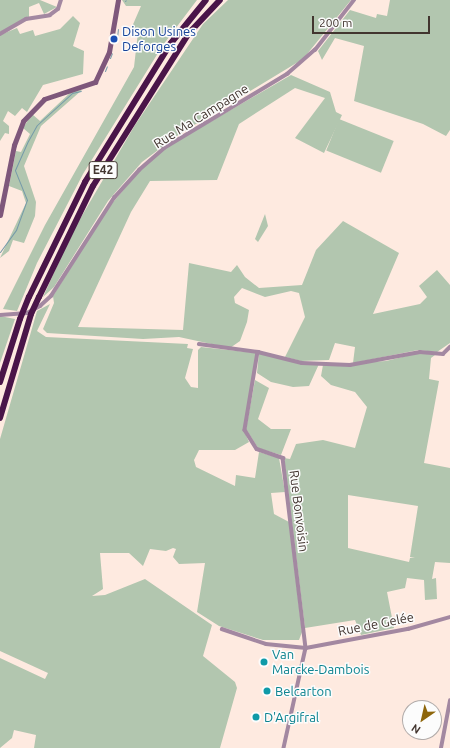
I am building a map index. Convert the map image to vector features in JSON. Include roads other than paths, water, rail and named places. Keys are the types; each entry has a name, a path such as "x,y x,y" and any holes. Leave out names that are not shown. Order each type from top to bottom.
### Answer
{"highway":[{"name":"E42","path":"0,382 20,318 85,182 171,43 206,0"},
{"name":"E42","path":"0,418 31,314 93,186 189,33 220,0"}],"street":[{"path":"0,34 26,19 50,14 58,9 61,0"},
{"path":"0,215 14,145 23,121 44,99 95,82 109,52 118,0"},
{"name":"Rue Ma Campagne","path":"0,315 27,313 46,301 114,198 139,170 164,148 287,74 315,50 354,0"},
{"path":"199,344 258,352 302,363 350,365 420,352 443,354 450,347"},
{"name":"Rue Bonvoisin","path":"258,352 245,430 257,449 283,458 306,648"},
{"name":"Rue de Gelée","path":"222,628 266,644 306,648 408,629 450,617"},
{"path":"284,748 306,648"},
{"path":"441,748 450,701"}],"waterway":[{"path":"117,38 118,29"},
{"path":"110,58 112,53"},
{"path":"105,71 107,66"},
{"path":"0,252 16,230 27,200 15,170 28,141 37,125 72,93 81,91"}],"place":[{"name":"Dison Usines Deforges","path":"114,39"},
{"name":"Van Marcke-Dambois","path":"264,662"},
{"name":"Belcarton","path":"267,691"},
{"name":"D'Argifral","path":"256,717"}]}
